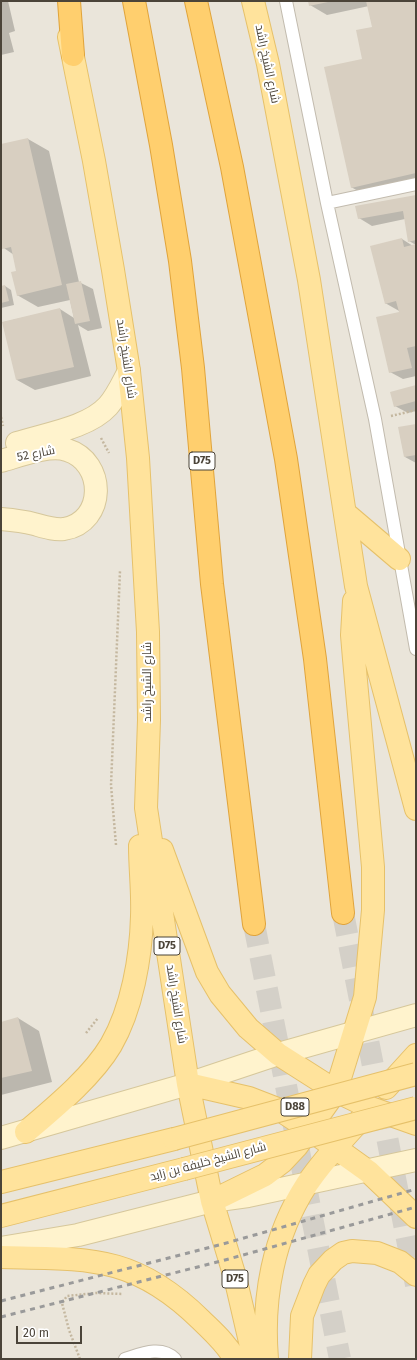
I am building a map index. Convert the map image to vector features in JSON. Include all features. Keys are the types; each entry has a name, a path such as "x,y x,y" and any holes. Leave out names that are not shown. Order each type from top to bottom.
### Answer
{"highway":[{"path":"69,1 73,55"},
{"name":"D75","path":"134,1 162,145 186,307 204,476 212,584 254,924"},
{"path":"196,1 233,175 286,459 315,659 342,913"}],"main road":[{"name":"شارع الشيخ راشد","path":"61,1 95,169 129,371 138,458 147,609 149,720 146,808 188,1084 212,1201 235,1277 254,1359"},
{"name":"شارع الشيخ راشد","path":"253,1 269,72 309,280 356,586 416,809"},
{"name":"شارع 52","path":"1,448 81,424 96,416 113,400 129,371"},
{"name":"شارع 52","path":"1,461 56,448 67,450 80,457 91,468 96,482 96,497 90,512 79,522 66,528 50,529 34,524 1,519"},
{"path":"345,513 399,559"},
{"path":"212,1201 265,1175 282,1162 297,1146 336,1091 365,997 373,910 373,867 352,635 352,611 356,586"},
{"path":"146,808 208,972 220,994 233,1011 248,1028 278,1054 336,1091 371,1108 416,1124"},
{"path":"26,1132 59,1105 86,1076 111,1046 120,1025 134,982 141,938 142,915 140,838 146,808"},
{"path":"1,1138 188,1084 278,1054 416,1015"},
{"path":"267,1359 265,1342 269,1278 276,1250 289,1216 307,1184 335,1148 371,1108 406,1064 416,1055"},
{"name":"D88","path":"1,1182 174,1139 416,1074"},
{"path":"188,1084 249,1098 280,1110 309,1128 369,1172 416,1217"},
{"name":"شارع الشيخ خليفة بن زايد","path":"1,1216 416,1108"},
{"path":"1,1248 78,1235 212,1201 248,1196 369,1172 416,1160"},
{"path":"300,1359 302,1316 314,1285 333,1260 342,1253 352,1251 377,1253 400,1262 416,1275"},
{"path":"1,1257 80,1259 111,1264 138,1274 158,1284 188,1306 218,1335 235,1359"}],"lane":[{"path":"286,1 327,203 375,419 416,649"},
{"path":"327,203 416,184"},
{"path":"124,1359 151,1352 163,1352 175,1359"}],"path":[{"path":"375,419 416,410"},
{"path":"1,417 3,426"},
{"path":"98,434 102,439 110,457"},
{"path":"117,848 111,785 120,565"},
{"path":"86,1033 100,1016"},
{"path":"80,1359 69,1330 62,1303 67,1296 96,1293 125,1294"}],"shaded area":[{"path":"1,1 416,1 416,1359 1,1359"}],"building":[{"path":"308,1 328,1 328,2 309,6"},
{"path":"366,1 416,1 416,173 351,188 324,67 362,59 356,30 372,27"},
{"path":"28,138 62,285 17,296 11,272 16,271 11,247 2,249 1,246 1,144"},
{"path":"416,195 416,240 408,242 403,211 358,219 355,206"},
{"path":"402,238 404,247 416,244 416,346 407,348 412,368 389,373 376,317 399,312 396,301 385,304 370,246"},
{"path":"81,281 90,321 75,324 66,284"},
{"path":"5,285 9,301 1,303 1,286"},
{"path":"60,308 74,367 16,380 2,322"},
{"path":"416,385 416,401 394,407 390,392"},
{"path":"416,424 416,455 404,457 398,427"},
{"path":"18,1017 32,1071 1,1078 1,1022"}],"tunnel":[{"path":"343,913 416,1285"},
{"path":"254,924 340,1359"}],"railway":[{"path":"1,1301 223,1244 416,1189"},
{"path":"1,1317 225,1260 416,1207"}]}
